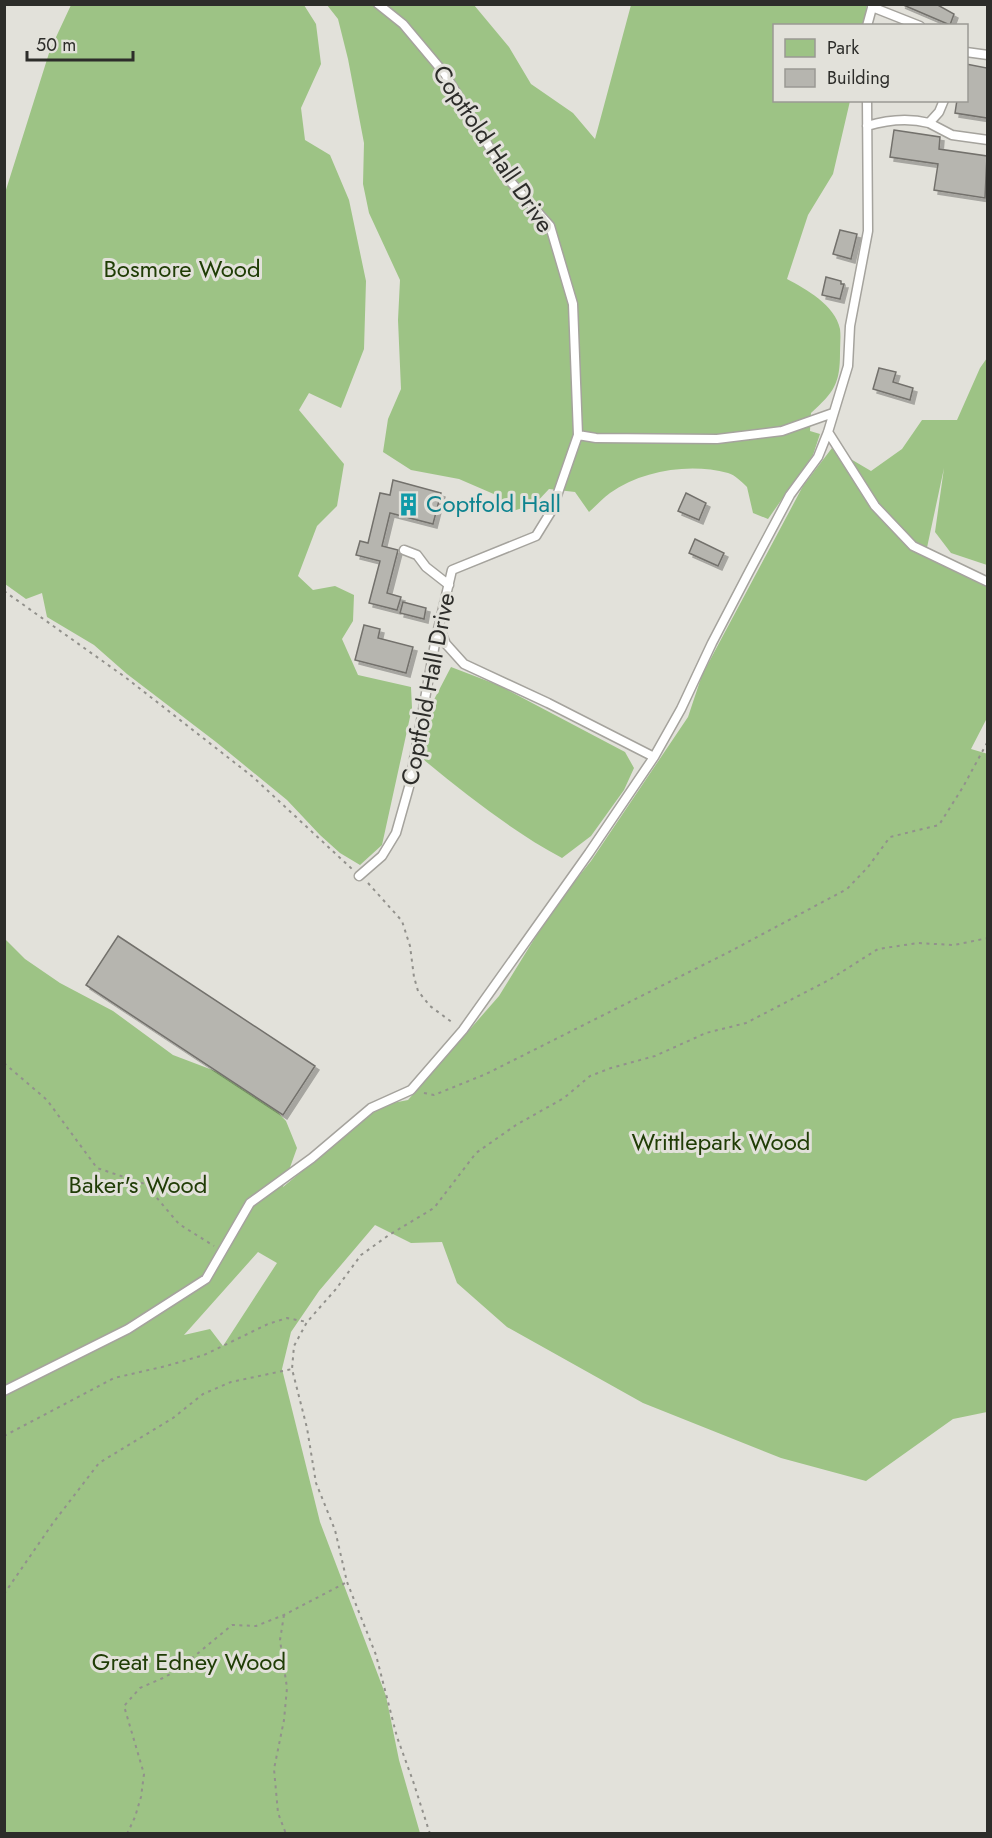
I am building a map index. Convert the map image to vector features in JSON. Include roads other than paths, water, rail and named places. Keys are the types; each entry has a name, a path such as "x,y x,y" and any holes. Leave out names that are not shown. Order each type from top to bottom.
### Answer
{"lane":[{"name":"Coptfold Hall Drive","path":"359,876 382,856 396,833 409,787 452,570 536,536 552,510 578,435 573,304 550,226 510,181 445,74 403,24 378,4"},
{"path":"868,24 873,6 915,24"},
{"path":"968,52 987,55"},
{"path":"4,1391 128,1329 206,1279 250,1203 312,1158 371,1108 411,1090 462,1030 590,853 654,757 681,709 712,643 790,495 818,457 828,432 832,412 848,366 850,326 868,231 867,102"},
{"path":"929,123 939,112 943,102"},
{"path":"867,126 898,120 920,121 952,135 987,140"},
{"path":"578,435 597,438 717,439 783,431 832,412"},
{"path":"828,432 875,506 914,546 987,582"},
{"path":"404,550 417,555 426,567 449,585"},
{"path":"439,627 446,644 464,664 548,703 654,757"}],"place":[{"name":"Coptfold Hall","path":"408,504"}],"park label":[{"name":"Bosmore Wood","path":"182,269"},
{"name":"Writtlepark Wood","path":"721,1142"},
{"name":"Baker's Wood","path":"138,1185"},
{"name":"Great Edney Wood","path":"189,1662"}]}
